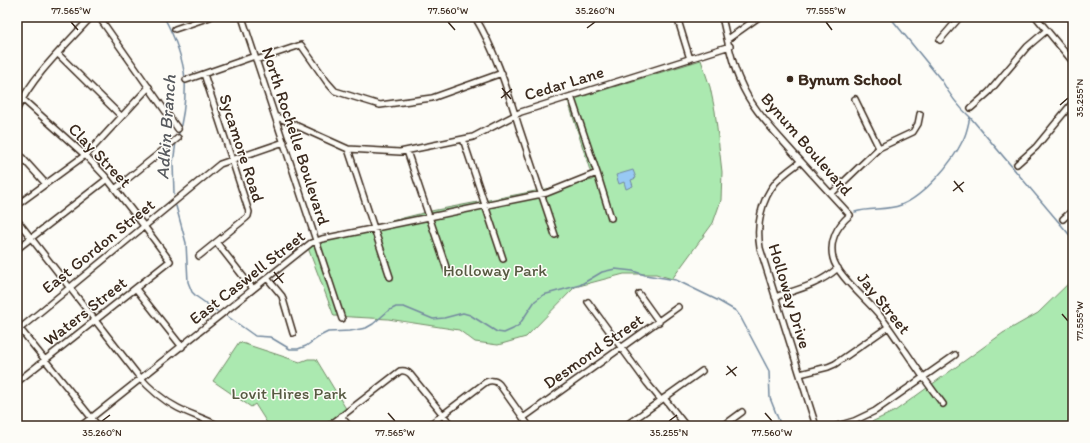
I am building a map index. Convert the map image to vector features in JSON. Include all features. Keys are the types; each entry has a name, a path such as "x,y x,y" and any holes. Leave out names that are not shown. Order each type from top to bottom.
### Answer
{"street":[{"path":"17,109 33,81 91,17"},
{"path":"99,17 178,129"},
{"path":"175,29 210,17"},
{"name":"North Rochelle Boulevard","path":"242,17 342,319"},
{"path":"475,17 484,31 502,73 555,235"},
{"path":"677,17 690,59"},
{"path":"722,17 730,46"},
{"path":"728,39 759,17"},
{"path":"940,40 960,17"},
{"path":"1036,17 1073,62"},
{"path":"971,108 990,92 1027,47 1047,30"},
{"path":"186,80 301,45 335,91 380,105 432,98 502,73"},
{"name":"Cedar Lane","path":"275,116 348,149 400,152 407,151 473,137 521,112 730,46"},
{"name":"Bynum Boulevard","path":"730,46 739,81 755,107 800,162 850,215"},
{"path":"58,54 122,116"},
{"name":"Sycamore Road","path":"199,256 217,243 246,218 249,212 204,74"},
{"path":"17,205 85,155 148,87"},
{"name":"Clay Street","path":"17,94 85,155 107,179 170,261"},
{"path":"571,96 611,218"},
{"path":"855,99 880,148"},
{"path":"1017,164 1036,147 1073,102"},
{"path":"831,194 880,148 913,132 918,124 920,114"},
{"path":"115,189 178,138"},
{"path":"463,139 503,259"},
{"name":"East Gordon Street","path":"18,328 220,164 284,142"},
{"path":"348,149 390,277"},
{"path":"407,151 448,273"},
{"path":"17,152 46,184"},
{"name":"Holloway Drive","path":"800,162 777,181 766,198 760,217 758,238 816,426"},
{"name":"East Caswell Street","path":"81,426 311,243 322,239 542,194 597,173"},
{"path":"17,249 107,179"},
{"path":"1063,219 1073,210"},
{"name":"Jay Street","path":"850,215 842,221 834,238 832,254 834,261 856,291 878,313 943,404"},
{"path":"17,220 146,385 178,408 219,426"},
{"path":"217,243 253,289"},
{"name":"Waters Street","path":"17,382 170,261"},
{"path":"775,297 816,283 826,278 838,268"},
{"path":"267,278 282,296 293,333"},
{"path":"136,288 182,346"},
{"path":"639,294 659,322"},
{"path":"588,302 647,383 686,426"},
{"name":"Desmond Street","path":"523,418 678,307"},
{"path":"800,374 835,364 888,327"},
{"path":"18,328 46,360 98,426"},
{"path":"837,426 854,421 875,411 954,355"},
{"path":"329,426 403,370 407,371 452,426"},
{"path":"625,426 702,371"},
{"path":"428,426 486,382 491,380 499,384 529,426"},
{"path":"723,426 742,412"},
{"path":"342,416 349,426"},
{"path":"204,426 208,421"}],"green space":[{"name":"Holloway Park","path":"701,60 710,87 715,111 722,172 721,200 713,223 672,279 656,274 624,274 575,287 526,337 498,345 475,342 459,330 388,319 334,316 308,248 371,226 431,211 593,180 568,101"},
{"path":"1073,279 1073,426 863,426 895,411 1003,333 1038,313"},
{"name":"Lovit Hires Park","path":"239,342 300,362 308,359 316,359 348,412 328,426 269,426 255,404 251,407 213,381"}],"water":[{"path":"633,170 636,178 631,180 633,186 626,189 624,182 619,184 616,175"}],"waterway":[{"name":"Adkin Branch","path":"164,17 178,47 185,79 184,108 178,137"},
{"path":"890,17 942,81 958,105 970,117 1073,239"},
{"path":"855,212 884,209 901,205 910,201 928,187 952,159 964,137 970,117"},
{"name":"Adkin Branch","path":"174,194 173,163 176,142"},
{"name":"Adkin Branch","path":"176,206 186,243 188,282 192,292 217,311"},
{"name":"Adkin Branch","path":"227,316 255,336 270,337 290,349 298,349 306,346 328,332 350,331 366,328 388,311 396,307 404,307 433,319 463,313 470,315 497,332 504,333 519,325 535,301 543,295 580,285 602,272 615,269 633,271 645,275 676,280 736,311 769,371 770,398 781,426"}],"place":[{"name":"Bynum School","path":"790,79"}]}
